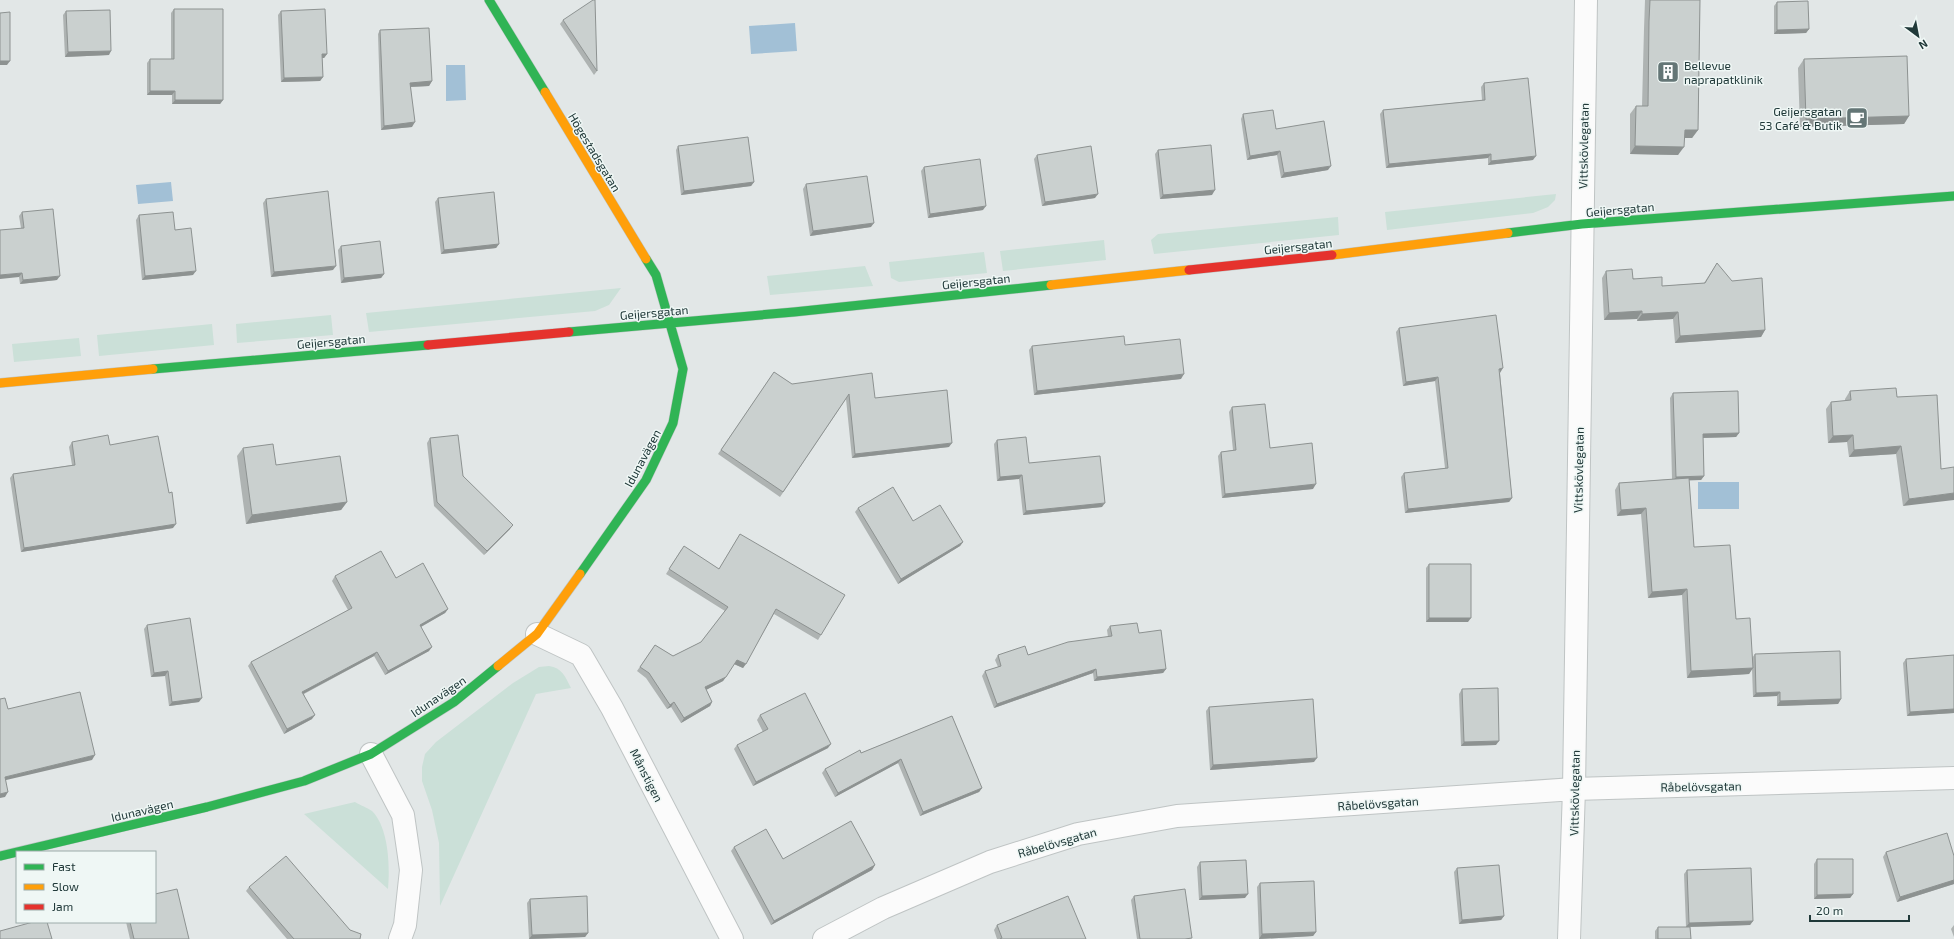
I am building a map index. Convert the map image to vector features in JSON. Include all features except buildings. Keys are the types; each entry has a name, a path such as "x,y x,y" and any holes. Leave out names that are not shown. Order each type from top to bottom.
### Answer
{"street":[{"name":"Högestadsgatan","path":"489,0 656,275 669,323"},
{"name":"Vittskövlegatan","path":"1570,939 1574,789 1586,0"},
{"name":"Geijersgatan","path":"0,383 787,313 1299,258 1582,224 1954,196"},
{"name":"Idunavägen","path":"21,851 207,807 304,781 371,754 454,702 537,634 646,480 674,423 683,369 669,323"},
{"name":"Månstigen","path":"537,634 581,655 612,708 732,939"},
{"path":"371,754 403,815 411,870 405,925 400,939"},
{"name":"Råbelövsgatan","path":"824,939 883,908 990,862 1078,834 1177,816 1574,789 1954,778"},
{"name":"Idunavägen","path":"0,856 16,852"}],"green space":[{"path":"1556,194 1555,200 1548,207 1533,213 1387,230 1385,212"},
{"path":"1338,217 1339,235 1154,254 1151,240 1158,234"},
{"path":"1104,240 1106,260 1003,271 1000,251"},
{"path":"984,252 987,273 899,282 891,278 889,262"},
{"path":"865,266 873,286 770,295 767,276"},
{"path":"621,288 609,305 595,311 369,332 366,313"},
{"path":"331,315 333,335 237,343 236,324"},
{"path":"212,324 214,345 99,356 97,335"},
{"path":"79,338 81,356 14,362 12,344"},
{"path":"549,666 557,669 565,676 571,688 536,694 440,906 439,843 432,810 422,781 422,767 425,754 436,742 513,683 539,667"},
{"path":"355,802 372,811 378,818 382,827 387,848 389,870 388,889 304,814"}],"water":[{"path":"795,23 797,51 751,54 749,26"},
{"path":"446,65 465,65 466,100 446,101"},
{"path":"171,182 173,201 138,204 136,185"},
{"path":"1698,482 1739,482 1739,509 1698,509"}],"traffic: fast":[{"path":"489,0 545,92"},
{"path":"1508,233 1582,224 1954,196"},
{"path":"580,574 646,480 673,423 683,369 656,275 646,259"},
{"path":"569,332 794,312 1051,285"},
{"path":"153,369 428,345"},
{"path":"21,851 207,807 304,781 371,754 454,702 498,666"},
{"path":"0,856 16,852"}],"traffic: slow":[{"path":"545,92 646,259"},
{"path":"1332,255 1508,233"},
{"path":"1051,285 1189,270"},
{"path":"0,383 153,369"},
{"path":"498,666 537,634 580,574"}],"traffic: jam":[{"path":"1189,270 1332,255"},
{"path":"428,345 569,332"}],"place":[{"name":"Bellevue naprapatklinik","path":"1668,72"},
{"name":"Geijersgatan 53 Café & Butik","path":"1857,118"}]}
